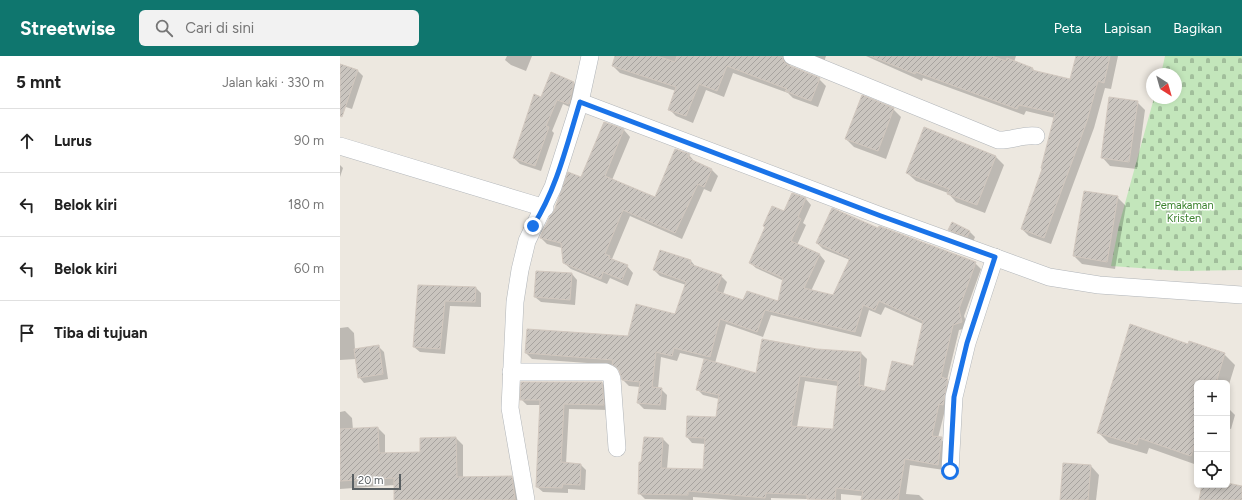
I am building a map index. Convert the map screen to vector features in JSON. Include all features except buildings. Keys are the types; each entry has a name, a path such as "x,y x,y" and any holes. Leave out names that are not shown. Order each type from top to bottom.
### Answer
{"street":[{"path":"526,500 510,408 515,302 520,270 527,241 545,208 553,187 580,102 590,56"},
{"path":"792,56 998,140 1036,136"},
{"path":"580,102 1037,274 1073,282 1099,285 1242,295"},
{"path":"340,146 545,208"},
{"path":"950,471 954,397 967,343 995,257"},
{"path":"511,372 606,372 610,374 617,448"}],"green space":[{"name":"Pemakaman Kristen","path":"1165,56 1242,56 1242,270 1182,271 1111,266 1119,225 1152,104 1182,104 1182,68 1162,68"}],"route":[{"path":"533,226 545,208 553,187 580,102 763,172 995,257 967,343 954,397 950,471"}]}
